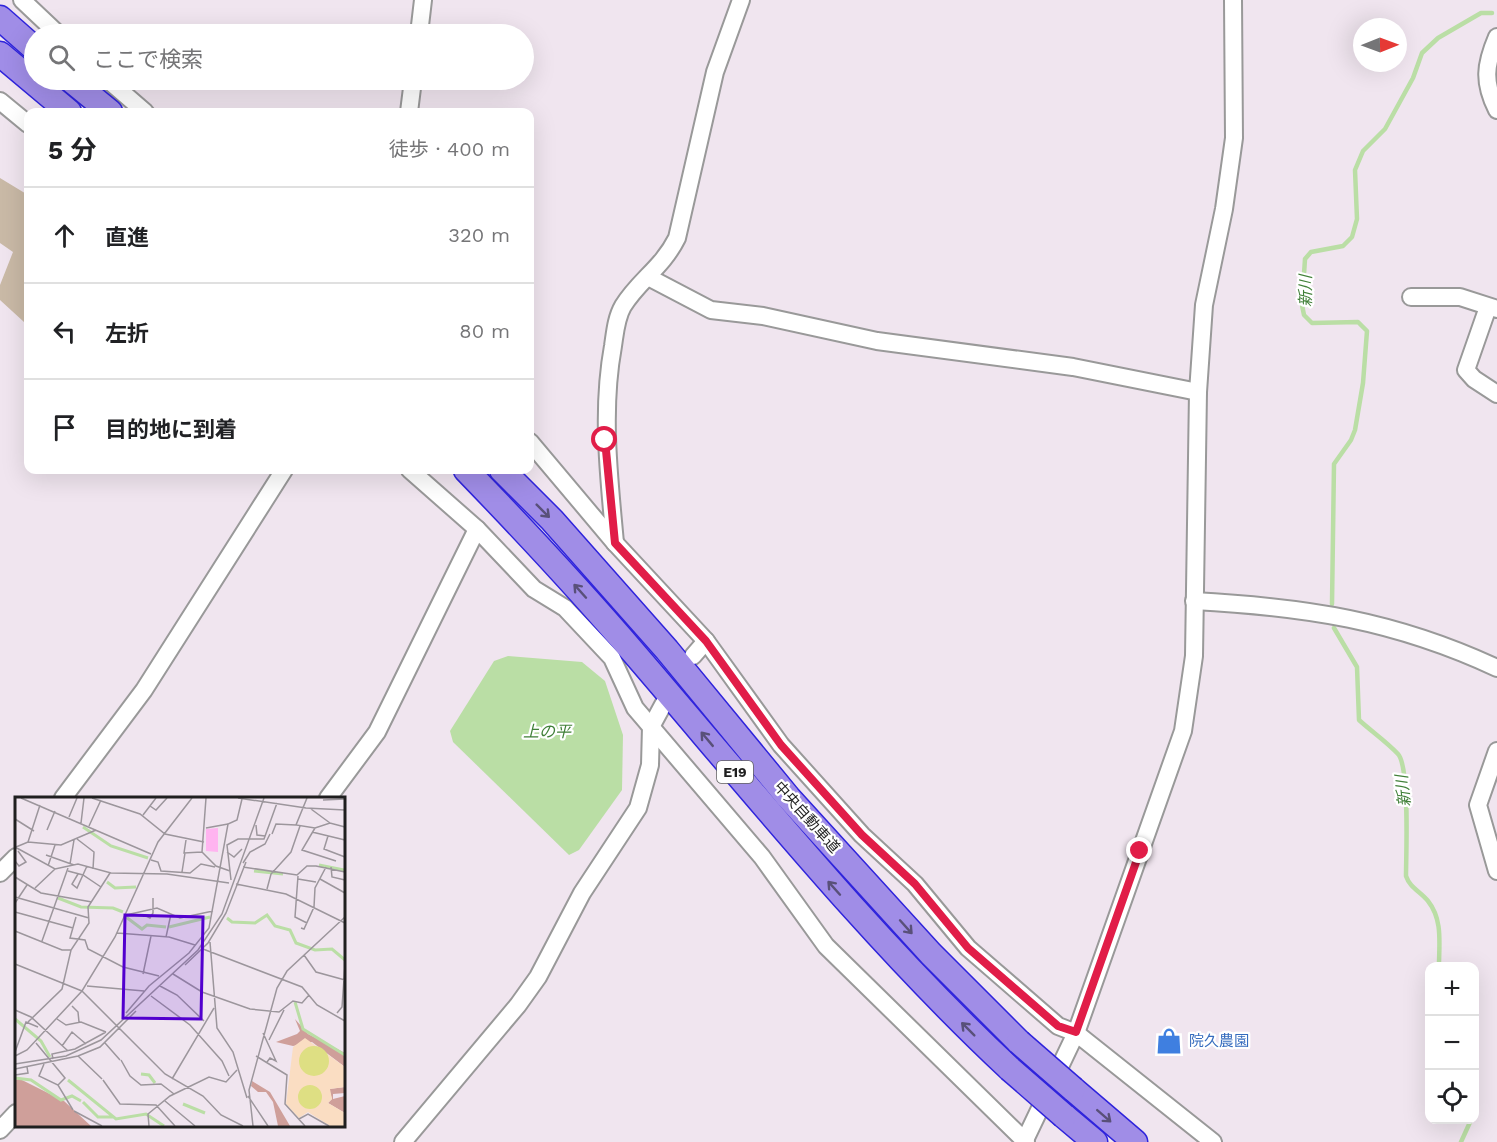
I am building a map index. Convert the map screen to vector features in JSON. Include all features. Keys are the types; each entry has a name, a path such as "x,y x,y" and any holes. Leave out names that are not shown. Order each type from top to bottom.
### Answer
{"highway":[{"path":"0,18 24,39"},
{"path":"0,54 24,74"},
{"path":"43,90 64,108"},
{"path":"83,90 105,108"},
{"name":"中央自動車道","path":"470,474 604,619 805,855 892,952 1010,1069 1095,1142"},
{"name":"中央自動車道","path":"506,474 552,520 667,650 812,824 931,954 1019,1042 1135,1142"}],"street":[{"path":"22,0 47,24"},
{"path":"420,24 423,0"},
{"path":"615,543 605,440 608,370 617,322 622,307 667,258 677,238 715,72 741,0"},
{"path":"415,474 477,529 534,589 565,608 612,658 635,708 762,857 826,946 1025,1142 1076,1032 1183,731 1194,656 1198,392 1204,305 1224,209 1234,138 1233,0"},
{"path":"1497,37 1487,60 1488,91 1497,110"},
{"path":"120,90 140,108"},
{"path":"410,108 412,90"},
{"path":"0,101 24,121"},
{"path":"648,277 711,310 763,316 877,341 1073,367 1198,392"},
{"path":"1411,297 1460,297 1493,308 1466,370 1474,379 1497,394"},
{"path":"534,447 615,543 706,641 781,745 862,835 915,884 968,948 1058,1026 1076,1032 1213,1142"},
{"path":"64,797 144,690 281,474"},
{"path":"329,797 377,732 477,529"},
{"path":"1194,601 1275,605 1352,618 1424,638 1497,668"},
{"path":"693,656 706,641"},
{"path":"403,1142 518,1005 538,977 582,893 638,808 650,765 651,727 664,703"},
{"path":"1497,751 1478,805 1497,871"},
{"path":"0,873 15,858"},
{"path":"0,1130 15,1114"}],"shaded area":[{"path":"0,178 24,193 24,322 0,300 0,285 13,252 0,243"}],"water":[{"name":"上の平","path":"508,656 582,662 605,681 623,735 622,790 579,850 569,855 453,742 450,731 494,661"}],"waterway":[{"name":"新川","path":"1332,604 1334,464 1351,440 1355,430 1363,383 1367,331 1358,322 1312,323 1304,315 1302,305 1305,259 1311,252 1343,246 1352,237 1357,219 1355,170 1363,151 1385,129 1413,78 1422,53 1438,38 1481,13 1492,13"},
{"name":"新川","path":"1334,628 1357,667 1359,720 1394,750 1402,762 1406,793 1406,876 1433,908 1439,932 1439,962"},
{"name":"新川","path":"1461,1142 1469,1124"}],"place":[{"name":"院久農園","path":"1169,1041"}],"route":[{"path":"605,440 615,543 706,641 781,745 862,835 915,884 968,948 1058,1026 1076,1032 1140,851"}]}
